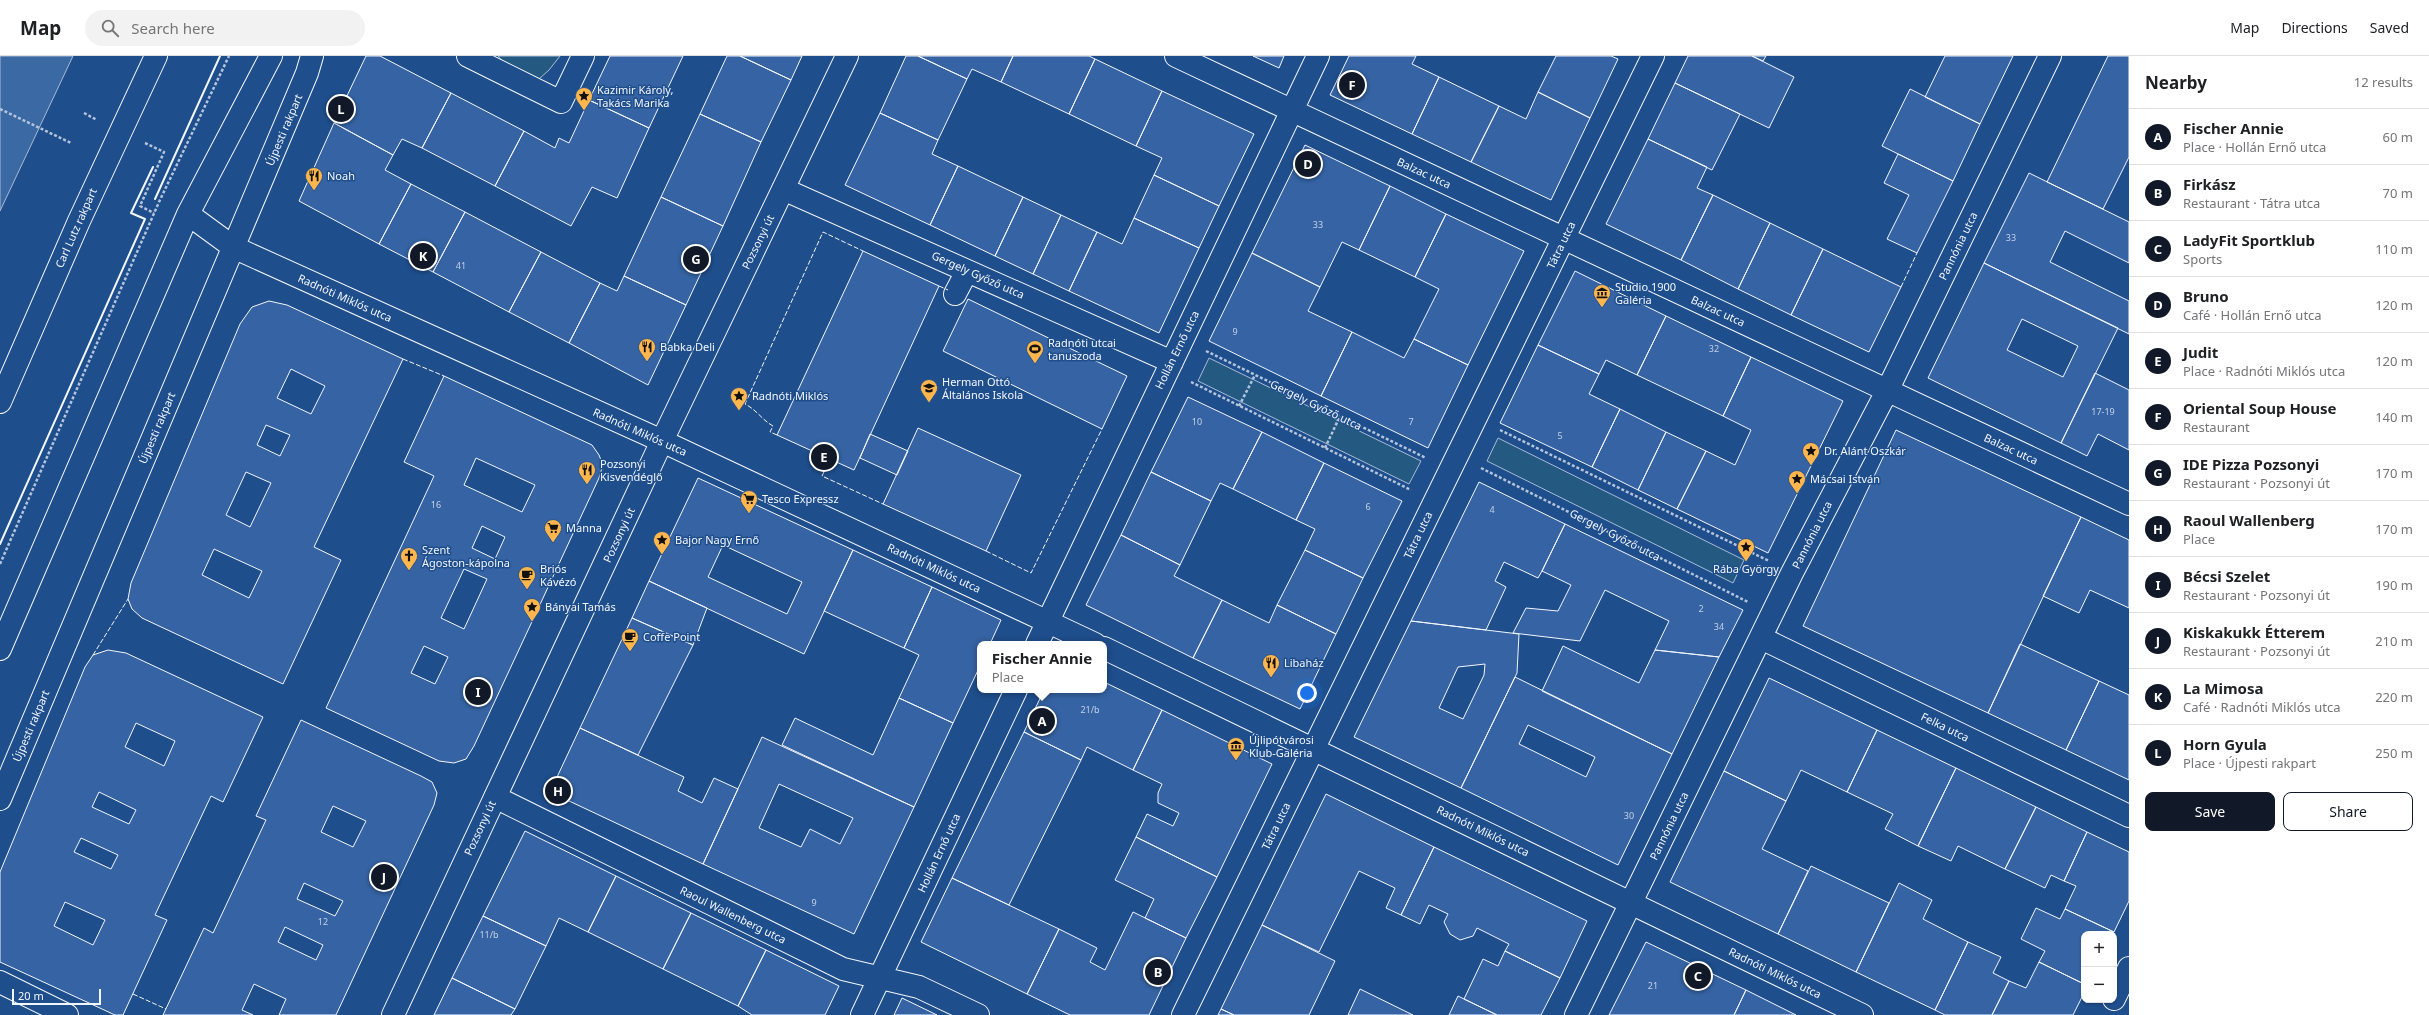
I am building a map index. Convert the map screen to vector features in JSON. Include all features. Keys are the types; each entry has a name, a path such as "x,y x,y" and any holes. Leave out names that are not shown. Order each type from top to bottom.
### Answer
{"street":[{"name":"Carl Lutz rakpart","path":"0,402 82,214 156,56"},
{"path":"0,649 188,214 270,56"},
{"name":"Újpesti rakpart","path":"0,799 298,95 312,56"},
{"path":"468,56 561,102 583,56"},
{"name":"Pozsonyi út","path":"393,1015 662,441 847,56"},
{"name":"Balzac utca","path":"1176,56 2129,504"},
{"name":"Hollán Ernő utca","path":"1038,641 1318,56"},
{"name":"Tátra utca","path":"1183,1015 1653,56"},
{"name":"Pannónia utca","path":"1576,1015 1792,573 1887,391 2050,56"},
{"name":"Gergely Győző utca","path":"783,189 967,271 1170,366"},
{"name":"Radnóti Miklós utca","path":"188,214 233,247 662,441 1089,641"},
{"path":"955,294 967,271"},
{"name":"Felka utca","path":"1761,638 2129,816"},
{"name":"Radnóti Miklós utca","path":"1107,649 1862,1015"},
{"name":"Hollán Ernő utca","path":"862,1015 881,978 1015,693"},
{"name":"Raoul Wallenberg utca","path":"495,797 843,969 919,987 978,1015"},
{"path":"2117,993 2129,968"},
{"path":"0,982 67,1015"},
{"path":"2106,1015 2112,1003"}],"path":[{"path":"0,564 154,213 229,56"},
{"path":"0,110 71,143"},
{"path":"154,213 140,206 164,152"},
{"name":"Gergely Győző utca","path":"1182,339 1340,416 1454,463 1772,614"},
{"path":"1170,366 1239,406 1434,502"},
{"path":"1239,406 1255,375"},
{"path":"1325,448 1340,416"},
{"path":"1476,418 1792,573"}],"shaded area":[{"path":"0,56 73,56 0,211"},
{"path":"498,56 560,56 549,70 539,79 505,64"},
{"path":"1209,358 1421,461 1409,484 1198,381"},
{"path":"1498,438 1744,560 1733,583 1487,461"}],"building":[{"path":"366,56 380,56 451,93 422,148 402,139 393,155 334,123"},
{"path":"610,56 683,56 649,128 589,100"},
{"path":"727,56 740,56 791,80 761,142 700,114"},
{"path":"740,56 802,56 791,80"},
{"path":"906,56 918,56 967,79 938,140 880,113"},
{"path":"918,56 1013,56 1001,82 972,69 967,79"},
{"path":"1013,56 1089,56 1095,59 1069,114 1001,82"},
{"path":"1253,56 1284,56 1279,68"},
{"path":"1349,56 1416,56 1412,64 1439,77 1412,134 1330,95"},
{"path":"1556,56 1611,56 1618,59 1590,118 1538,92"},
{"path":"1688,56 1752,56 1794,77 1769,128 1675,83"},
{"path":"1752,56 1766,56 1763,61"},
{"path":"1945,56 2013,56 1980,124 1925,97"},
{"path":"2108,56 2129,56 2129,157 2103,209 2047,182"},
{"path":"1095,59 1162,91 1136,146 1069,114"},
{"path":"1439,77 1499,106 1471,162 1412,134"},
{"path":"1675,83 1740,114 1712,170 1648,139"},
{"path":"1910,89 1980,124 1953,181 1882,146"},
{"path":"1162,91 1254,134 1219,206 1154,175 1162,158 1136,146"},
{"path":"1538,92 1590,118 1551,200 1471,162 1499,106 1526,119"},
{"path":"451,93 524,131 495,186 422,148"},
{"path":"589,100 649,128 617,198 592,187 571,226 495,186 524,131 555,148 559,138 569,143"},
{"path":"880,113 938,140 932,154 958,166 930,225 845,185"},
{"path":"700,114 761,142 723,226 661,197"},
{"path":"334,123 393,155 385,170 411,184 379,244 299,201"},
{"path":"1648,139 1707,167 1697,188 1713,195 1681,260 1606,224"},
{"path":"1305,145 1390,186 1359,250 1342,242 1320,287 1252,253"},
{"path":"1898,154 1953,181 1917,253 1887,239 1909,195 1884,183"},
{"path":"958,166 1023,197 995,256 930,225"},
{"path":"2029,173 2129,222 2129,263 2065,231 2050,262 2129,301 2129,334 1984,263"},
{"path":"1154,175 1219,206 1199,248 1134,218"},
{"path":"411,184 465,212 433,272 379,244"},
{"path":"1390,186 1446,214 1415,277 1359,250"},
{"path":"1713,195 1770,223 1738,289 1681,260"},
{"path":"661,197 723,226 686,305 624,276"},
{"path":"1023,197 1061,215 1033,274 995,256"},
{"path":"465,212 541,252 509,312 433,272"},
{"path":"1446,214 1524,251 1468,365 1414,339 1439,289 1415,277"},
{"path":"1061,215 1097,232 1069,291 1033,274"},
{"path":"1134,218 1199,248 1159,333 1069,291 1097,232 1122,244"},
{"path":"1770,223 1823,249 1791,315 1738,289"},
{"path":"1823,249 1901,287 1869,352 1791,315"},
{"path":"863,251 939,286 854,470 777,435"},
{"path":"541,252 600,283 569,343 509,312"},
{"path":"1252,253 1320,287 1308,311 1352,332 1321,396 1209,341"},
{"path":"1984,263 2118,328 2061,443 1928,378","holes":["2022,319 2078,346 2063,377 2007,350"]},
{"path":"1575,271 1666,316 1637,375 1606,360 1599,374 1538,345"},
{"path":"624,276 686,305 648,385 569,343 600,283 617,291"},
{"name":"Radnóti utcai tanuszoda","path":"968,299 1127,376 1102,429 943,351"},
{"path":"269,301 287,305 403,359 314,547 341,560 283,684 142,618 132,609 128,599 131,583 240,324 252,307","holes":["291,369 325,386 311,414 277,398","266,425 290,435 280,456 257,445","246,472 271,483 250,527 226,515","214,549 262,571 249,598 202,575"]},
{"path":"1666,316 1751,357 1723,416 1637,375"},
{"path":"1352,332 1404,358 1414,339 1468,365 1428,448 1321,396"},
{"path":"1538,345 1599,374 1589,394 1620,409 1592,467 1500,423"},
{"path":"1751,357 1843,401 1768,553 1677,509 1706,451 1735,465 1751,430 1723,416"},
{"path":"2095,373 2129,390 2129,450 2098,434 2087,456 2061,443"},
{"path":"444,376 592,445 599,455 603,465 599,478 474,746 466,759 454,763 439,761 326,708 434,476 404,462","holes":["476,458 535,485 522,512 464,485","482,526 505,537 495,559 472,548","464,569 487,579 464,629 441,618","424,646 448,657 435,684 411,673"]},
{"path":"1188,397 1262,432 1233,489 1220,483 1211,501 1151,472"},
{"path":"1620,409 1666,432 1638,490 1592,467"},
{"path":"918,428 1021,475 986,551 883,504"},
{"path":"1896,430 2081,517 1988,713 1803,626"},
{"path":"1262,432 1324,463 1296,520 1233,489"},
{"path":"1666,432 1706,451 1677,509 1638,490"},
{"path":"870,434 908,451 897,475 860,458"},
{"path":"1324,463 1402,501 1363,578 1305,550 1315,529 1296,520"},
{"path":"1151,472 1211,501 1180,565 1121,535"},
{"path":"698,478 853,550 804,654 649,581","holes":["723,545 802,582 787,614 708,577"]},
{"path":"1479,482 1565,524 1538,578 1504,562 1495,581 1506,587 1486,630 1411,621"},
{"path":"2081,517 2129,540 2129,608 2090,590 2079,613 2043,596"},
{"path":"1565,524 1743,610 1719,657 1655,650 1669,621 1605,590 1580,641 1513,633 1526,608 1558,611 1571,585 1542,571"},
{"path":"1121,535 1180,565 1174,576 1222,600 1193,658 1086,605"},
{"path":"853,550 932,587 904,648 824,611"},
{"path":"1305,550 1363,578 1336,634 1277,605"},
{"path":"649,581 707,608 693,645 632,618"},
{"path":"932,587 1001,620 991,641 977,641 977,672 953,723 899,698 919,655 904,648"},
{"path":"1222,600 1269,623 1277,605 1336,634 1300,709 1193,658"},
{"path":"632,618 693,645 638,755 580,728"},
{"path":"1411,621 1519,634 1517,673 1461,788 1354,737","holes":["1485,664 1484,675 1463,719 1439,708 1458,667"]},
{"path":"2020,644 2099,681 2066,750 1988,713"},
{"path":"1563,646 1639,683 1655,650 1719,657 1672,754 1542,691"},
{"path":"108,650 126,653 263,717 223,802 211,796 155,915 167,920 123,1015 115,1015 0,962 0,872 85,667 93,655","holes":["136,723 175,741 164,766 125,747","99,792 136,810 129,824 92,807","81,838 118,855 111,869 74,852","65,902 105,920 93,945 54,926"]},
{"path":"1515,677 1672,754 1618,865 1461,788","holes":["1528,725 1595,757 1586,777 1519,744"]},
{"path":"1769,678 1877,730 1847,792 1801,770 1786,801 1724,771"},
{"path":"2099,681 2129,695 2129,780 2066,750"},
{"path":"1107,683 1162,710 1133,770 1087,747 1081,760 1024,732 1043,693 1107,693"},
{"path":"899,698 953,723 914,807 782,745 795,718 873,755"},
{"path":"1162,710 1272,764 1217,877 1136,837 1147,814 1173,826 1179,813 1158,803 1158,793 1162,784 1133,770"},
{"path":"301,720 421,776 432,782 437,793 434,805 336,1015 279,1015 286,999 254,984 242,1010 253,1015 163,1015 204,928 213,933 266,820 256,816","holes":["333,806 366,821 353,847 321,832","304,883 343,901 335,916 297,899","285,927 323,945 316,960 278,942"]},
{"path":"580,728 684,777 678,791 702,803 714,778 738,789 703,864 550,792"},
{"path":"1877,730 1956,768 1918,846 1885,829 1893,814 1847,792"},
{"path":"1024,732 1081,760 1009,905 952,878"},
{"path":"762,737 914,807 854,934 703,864","holes":["779,784 853,818 840,844 810,829 801,847 759,828"]},
{"path":"1956,768 2036,807 2005,869 1958,846 1951,861 1918,846"},
{"path":"1724,771 1786,801 1762,849 1808,871 1778,934 1670,882"},
{"path":"1326,794 1434,847 1401,915 1386,908 1395,888 1359,871 1319,952 1262,925"},
{"path":"2036,807 2087,832 2064,881 2051,875 2045,888 2005,869"},
{"path":"525,831 616,876 588,932 559,918 546,946 483,916"},
{"path":"2087,832 2129,852 2129,901 2114,931 2065,909 2076,886 2064,881"},
{"path":"1136,837 1217,877 1186,938 1145,918 1154,899 1115,880"},
{"path":"1434,847 1587,921 1560,978 1505,951 1509,944 1477,928 1473,936 1460,940 1450,934 1444,922 1448,914 1429,905 1420,924 1401,915"},
{"path":"1811,866 1889,903 1856,972 1778,934"},
{"path":"616,876 691,913 663,969 588,932"},
{"path":"952,878 1059,929 1027,994 921,942"},
{"path":"1899,883 1932,900 1923,919 1968,942 1935,1010 1856,972"},
{"path":"2036,908 2060,919 2065,909 2112,931 2081,931 2081,983 2039,962 2045,951 2021,939"},
{"path":"1133,912 1186,938 1149,1015 1070,1015 1027,994 1059,929 1097,948 1090,962 1105,970"},
{"path":"691,913 766,950 738,1006 663,969"},
{"path":"483,916 546,946 515,1009 452,978"},
{"path":"1262,925 1335,961 1309,1015 1234,1015 1221,1009"},
{"path":"1646,942 1746,990 1734,1015 1609,1015"},
{"path":"1968,942 2001,957 1993,973 2009,981 1992,1015 1945,1015 1935,1010"},
{"path":"766,950 839,986 825,1015 752,1015 738,1006"},
{"path":"1505,951 1560,978 1541,1015 1497,1015 1464,999 1483,959 1498,966"},
{"path":"2039,962 2081,983 2081,999 2073,1015 1992,1015 2009,981 2026,988"},
{"path":"452,978 515,1009 511,1015 434,1015"},
{"path":"1360,989 1413,1015 1348,1015"},
{"path":"1746,990 1796,1015 1734,1015"},
{"path":"1458,996 1464,999 1497,1015 1449,1015"},
{"path":"902,998 937,1015 894,1015"},
{"path":"1221,1009 1234,1015 1218,1015"}],"fence":[{"path":"777,435 770,432 773,426 745,404 823,232 863,251"},
{"path":"1901,287 1917,253"},
{"path":"939,286 948,290"},
{"path":"403,359 444,376"},
{"path":"986,551 1031,573 1102,429"},
{"path":"830,459 822,476 883,504"},
{"path":"93,655 128,599"},
{"path":"133,994 166,1009"}],"wall":[{"path":"155,199 220,56"},
{"path":"0,544 145,219 131,213 153,167"}],"place":[{"name":"Oriental Soup House","path":"1352,85"},
{"name":"Horn Gyula","path":"341,109"},
{"name":"Kazimir Károly, Takács Marika","path":"584,111"},
{"name":"Bruno","path":"1308,164"},
{"name":"Noah","path":"314,191"},
{"name":"La Mimosa","path":"423,256"},
{"name":"IDE Pizza Pozsonyi","path":"696,259"},
{"name":"Studio 1900 Galéria","path":"1602,308"},
{"name":"Babka Deli","path":"647,362"},
{"name":"Radnóti utcai tanuszoda","path":"1035,364"},
{"name":"Herman Ottó Általános Iskola","path":"929,403"},
{"name":"Radnóti Miklós","path":"739,411"},
{"name":"Judit","path":"824,457"},
{"name":"Dr. Alánt Oszkár","path":"1811,466"},
{"name":"Pozsonyi Kisvendéglő","path":"587,485"},
{"name":"Mácsai István","path":"1797,494"},
{"name":"Tesco Expressz","path":"749,514"},
{"name":"Manna","path":"553,543"},
{"name":"Bajor Nagy Ernő","path":"662,555"},
{"name":"Rába György","path":"1746,562"},
{"name":"Szent Ágoston-kápolna","path":"409,571"},
{"name":"Briós Kávézó","path":"527,590"},
{"name":"Bányai Tamás","path":"532,622"},
{"name":"Coffe Point","path":"630,652"},
{"name":"Libaház","path":"1271,678"},
{"name":"Bécsi Szelet","path":"478,692"},
{"name":"Fischer Annie","path":"1042,721"},
{"name":"Újlipótvárosi Klub-Galéria","path":"1236,761"},
{"name":"Raoul Wallenberg","path":"558,791"},
{"name":"Kiskakukk Étterem","path":"384,877"},
{"name":"Firkász","path":"1158,972"},
{"name":"LadyFit Sportklub","path":"1698,976"}]}
